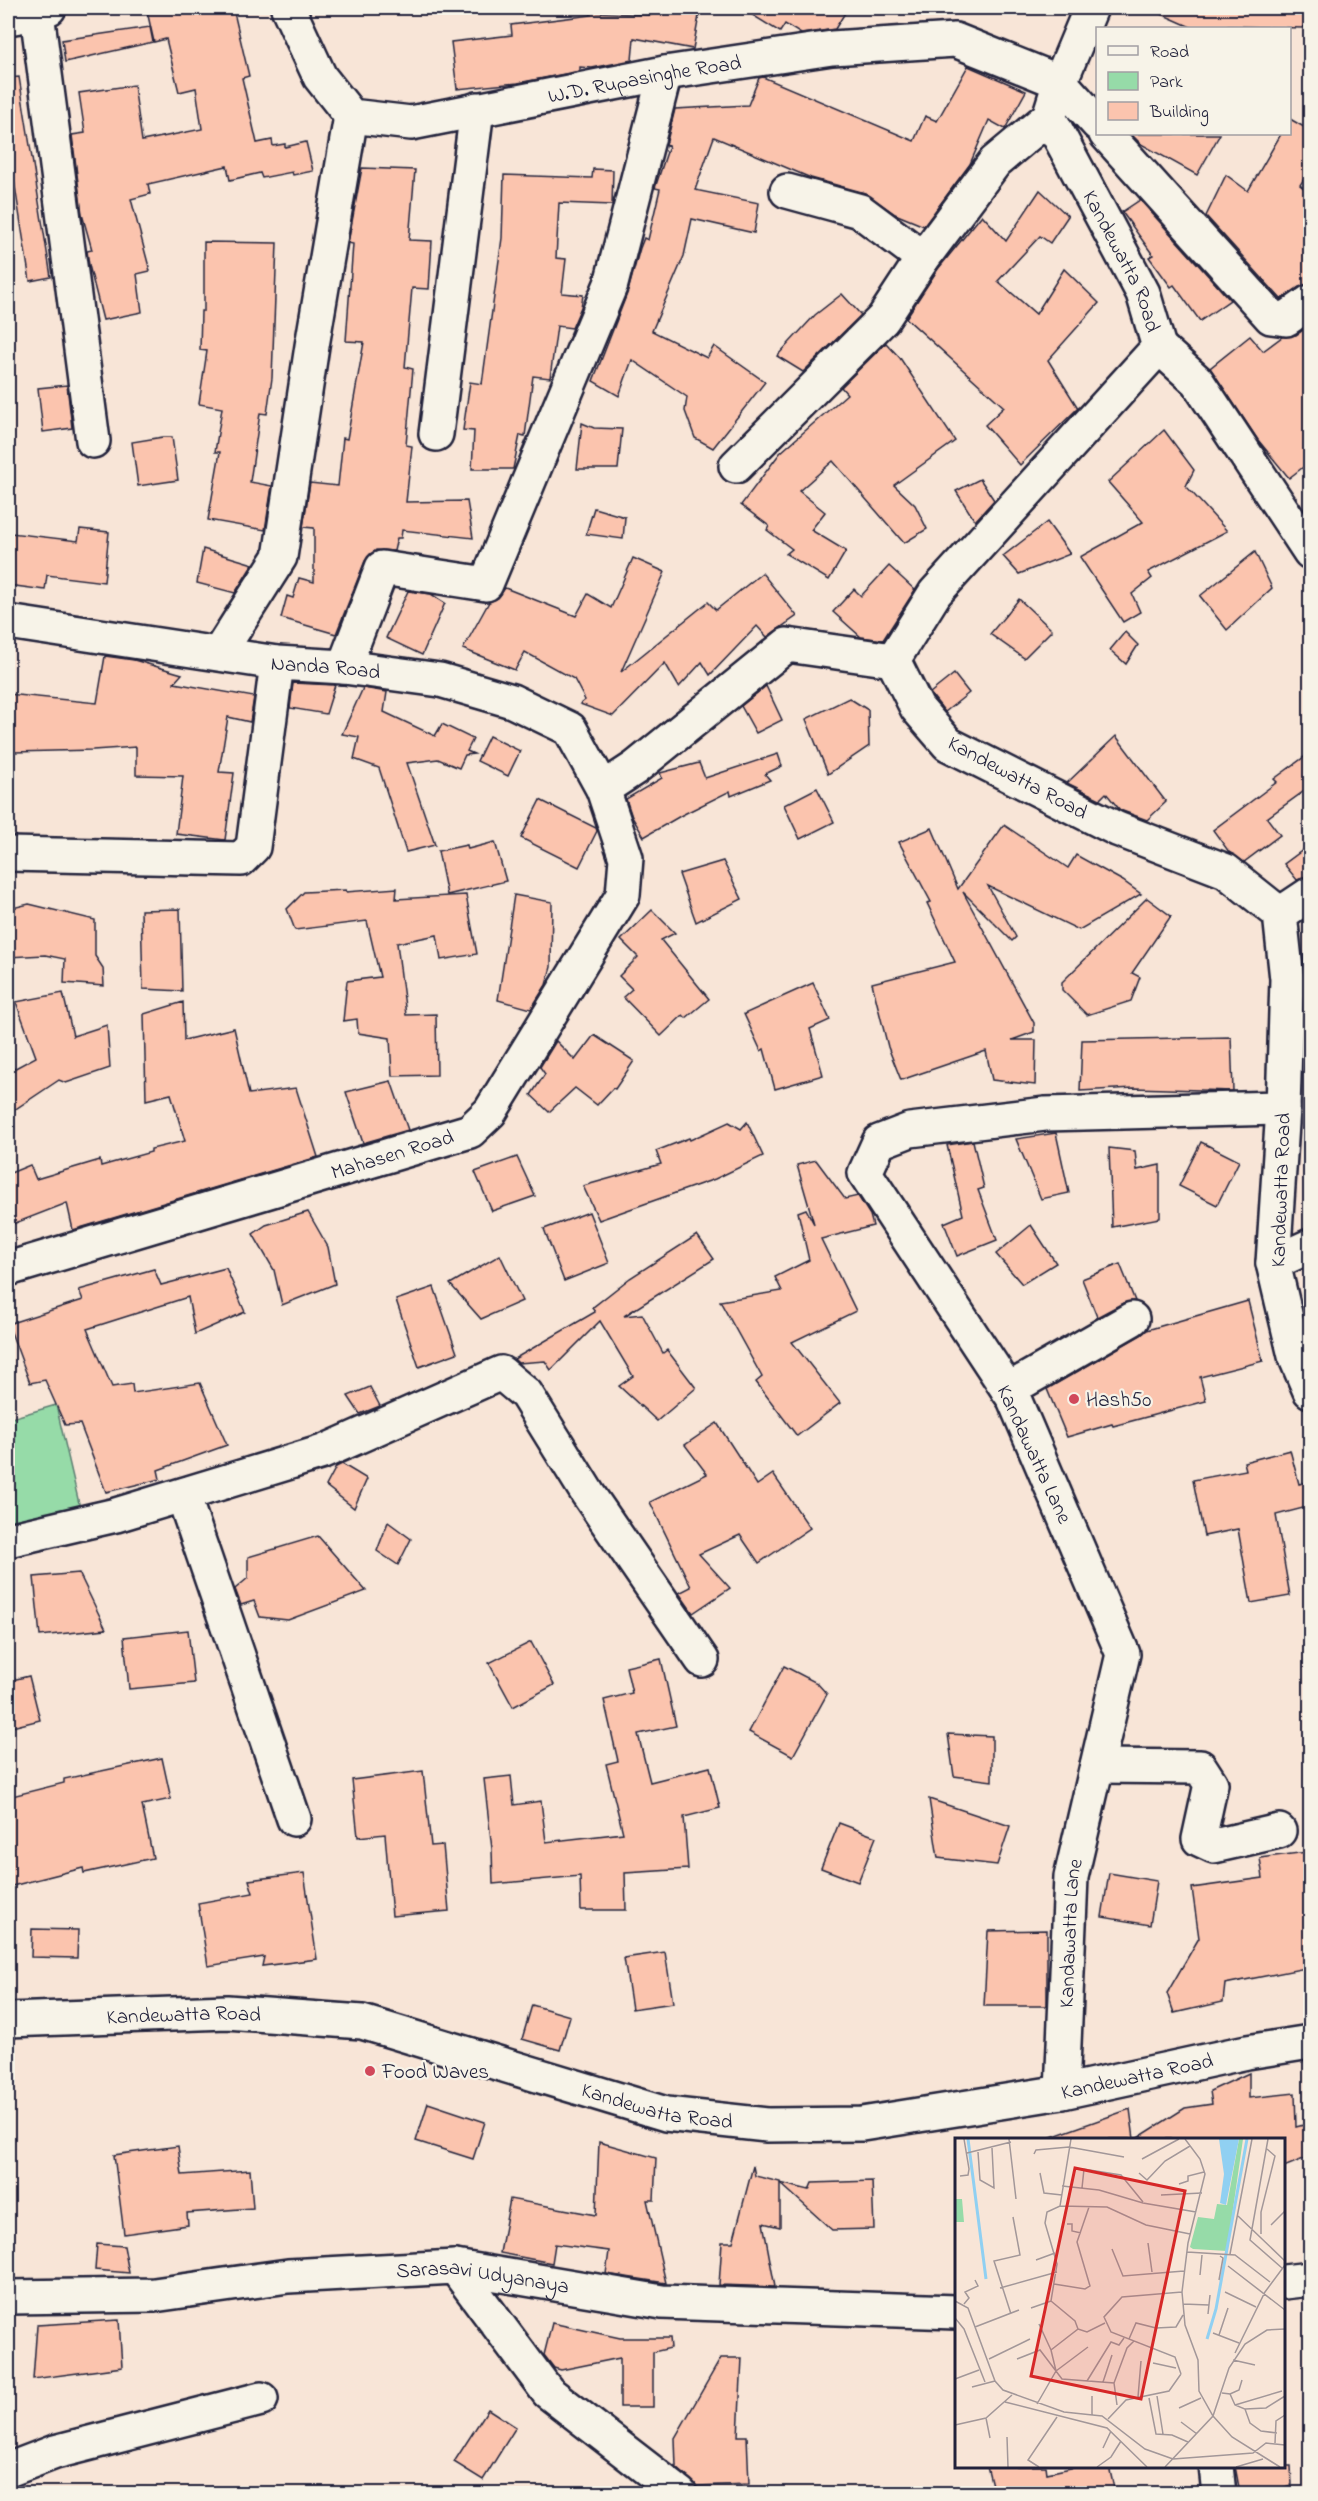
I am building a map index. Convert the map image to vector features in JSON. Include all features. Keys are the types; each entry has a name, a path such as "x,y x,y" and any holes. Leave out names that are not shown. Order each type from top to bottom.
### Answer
{"street":[{"path":"219,653 280,557 312,346 351,116 320,77 288,8"},
{"path":"736,466 883,320 923,258 995,162 1049,117 1060,82 1091,8"},
{"path":"31,13 93,441"},
{"name":"W.D. Rupasinghe Road","path":"351,116 411,123 665,73 832,48 955,40 1060,82"},
{"path":"344,667 382,568 486,584 611,284 665,73"},
{"path":"1060,82 1096,122"},
{"path":"435,434 477,109"},
{"name":"Kandewatta Road","path":"1049,117 1143,293 1160,347 935,593 893,660 917,708 948,744 1117,829 1226,871 1280,914 1287,980 1283,1108 1273,1263 1295,1356 1311,1391"},
{"path":"1107,135 1271,317 1286,319 1311,302"},
{"path":"787,191 860,211 923,258"},
{"path":"1160,347 1197,381 1311,552"},
{"name":"Nanda Road","path":"8,622 277,663 344,667 440,680 512,701 570,729 603,789 626,858"},
{"path":"603,789 635,768 788,645 893,660"},
{"path":"8,854 241,860 253,847 277,663"},
{"name":"Mahasen Road","path":"8,1269 470,1131 490,1112 623,895 626,858"},
{"path":"1280,914 1311,894"},
{"name":"Kandawatta Lane","path":"1062,2092 1071,1877 1123,1654 1008,1390 865,1173 879,1142 910,1130 1045,1114 1283,1108"},
{"path":"1273,1263 1311,1246"},
{"path":"1008,1390 1132,1318"},
{"path":"8,1540 116,1515 323,1452 501,1372 526,1394 588,1494 702,1660"},
{"path":"183,1495 294,1819"},
{"path":"1097,1766 1200,1767 1211,1784 1199,1839 1214,1846 1279,1831"},
{"name":"Kandewatta Road","path":"8,2020 227,2012 362,2022 666,2114 767,2124 862,2124 1062,2092 1247,2052 1311,2042"},
{"path":"455,2267 548,2392 680,2493"},
{"name":"Sarasavi Udyanaya","path":"8,2297 154,2295 288,2276 455,2267 662,2302 955,2312"},
{"path":"1285,2282 1311,2279"},
{"path":"8,2470 55,2452 261,2399"},
{"path":"1216,2468 1219,2493"}],"green space":[{"path":"56,1405 81,1512 8,1541 8,1419"}],"building":[{"path":"162,8 233,8 249,76 242,78 257,143 272,140 273,146 285,144 285,147 306,142 313,171 293,175 292,172 262,178 260,173 230,180 227,166 148,184 150,194 131,199 150,271 137,274 142,312 103,320 89,265 87,251 92,250 82,214 72,135 85,133 79,93 134,85 142,141 202,129 196,88 179,92 166,39 154,42 147,11"},
{"path":"652,8 700,10 693,49 634,38 632,60 592,68 580,67 580,71 518,83 457,89 451,42 512,35 511,25 591,15 591,12 651,15"},
{"path":"741,8 848,8 835,29 801,34 785,24 780,32"},
{"path":"1148,8 1311,8 1311,13 1303,28 1191,27"},
{"path":"150,27 153,42 65,62 62,40"},
{"path":"968,66 1026,91 1005,129 989,120 970,164 924,226 895,214 865,193 811,178 714,137 695,190 759,203 754,233 692,219 684,256 652,331 707,358 714,346 765,382 713,448 695,438 685,411 687,397 632,360 619,396 593,381 628,291 640,248 644,238 648,240 660,189 655,188 669,146 666,145 675,109 748,105 759,78 763,77 914,141 925,116 937,121"},
{"path":"19,77 51,277 30,281 14,180 8,181 8,78"},
{"path":"1291,120 1311,131 1311,168 1300,185 1311,194 1311,284 1299,287 1281,299 1206,216 1226,175 1248,191 1280,135 1291,135"},
{"path":"1132,135 1219,135 1197,175 1141,144"},
{"path":"362,168 415,170 409,240 432,241 429,289 412,288 405,367 413,369 406,445 412,446 406,502 467,501 473,538 402,530 401,538 397,538 394,551 376,550 365,561 336,634 281,618 287,596 293,598 299,578 314,582 314,528 303,527 310,483 338,486 343,438 347,439 364,342 346,341 353,244 348,243"},
{"path":"593,169 613,170 612,205 559,203 556,258 566,259 562,293 583,295 581,307 572,328 557,326 550,378 533,376 525,436 520,435 513,469 472,469 474,431 463,430 470,382 482,384 502,238 504,175 592,178"},
{"path":"1040,190 1068,216 1050,243 1040,236 998,281 1036,314 1064,269 1099,303 1048,360 1078,408 1020,465 985,425 1004,407 906,318 938,269 982,215 1006,241"},
{"path":"1140,200 1230,300 1200,321 1174,285 1171,287 1149,257 1153,255 1122,212"},
{"path":"204,242 277,243 272,378 267,414 260,413 250,482 272,486 265,530 208,520 220,452 215,452 222,408 199,404 207,351 200,350 201,311 204,311"},
{"path":"842,294 861,315 803,372 777,356 815,315"},
{"path":"1311,325 1311,461 1289,478 1258,440 1210,368 1250,336 1263,351 1282,337 1296,335"},
{"path":"886,343 900,358 955,441 894,485 915,505 927,529 904,543 833,461 799,491 825,512 811,530 846,551 829,580 786,554 792,549 767,530 769,526 741,505 780,453 847,394 841,387"},
{"path":"67,385 72,428 43,432 38,388"},
{"path":"582,423 594,428 622,429 618,469 577,469"},
{"path":"1164,430 1194,470 1186,486 1227,531 1148,572 1152,578 1132,594 1140,612 1123,622 1080,557 1143,522 1108,482"},
{"path":"172,437 178,480 138,486 132,442"},
{"path":"980,479 994,500 975,521 956,491"},
{"path":"594,508 625,517 623,539 586,534"},
{"path":"1047,522 1070,554 1019,574 1003,556"},
{"path":"80,529 109,532 104,582 47,575 45,590 8,585 8,548 10,548 11,533 78,541"},
{"path":"203,549 253,564 235,593 197,583"},
{"path":"1255,552 1272,588 1227,630 1200,596"},
{"path":"633,558 665,572 621,672 708,602 716,610 762,573 797,616 767,637 757,626 710,675 702,662 679,687 665,663 613,716 580,704 585,700 574,679 525,652 515,670 463,649 489,602 498,598 505,588 576,616 588,594 611,608"},
{"path":"889,566 915,590 883,640 861,637 833,612 854,589 861,596"},
{"path":"408,591 431,594 445,603 422,655 386,638"},
{"path":"1019,599 1052,630 1024,658 990,634"},
{"path":"1125,632 1138,645 1126,664 1110,650"},
{"path":"105,656 134,660 182,674 174,683 254,697 250,722 228,717 219,772 234,773 225,840 176,834 183,776 136,775 136,747 14,752 8,694 97,703"},
{"path":"954,674 969,693 945,712 930,693"},
{"path":"293,683 335,685 326,714 290,708"},
{"path":"766,686 782,720 756,733 741,706"},
{"path":"363,688 387,692 384,712 435,736 442,724 473,739 467,751 474,754 465,755 459,768 438,759 407,763 435,845 406,852 379,768 354,759 359,737 342,734"},
{"path":"849,698 868,710 869,746 828,774 806,719"},
{"path":"489,736 520,751 508,776 477,761"},
{"path":"1116,736 1166,802 1147,820 1120,810 1106,793 1100,799 1067,783"},
{"path":"1311,752 1311,786 1267,818 1280,835 1244,862 1229,852 1213,830 1277,782 1274,779"},
{"path":"778,754 782,766 765,774 770,780 731,796 730,791 644,837 632,817 626,799 662,778 660,773 699,763 705,778"},
{"path":"817,788 834,822 800,839 784,805"},
{"path":"540,800 596,828 597,831 579,867 521,838"},
{"path":"1004,825 1068,868 1076,855 1123,881 1141,894 1079,930 988,886 1016,937 1012,941 963,892 1034,1023 1034,1032 1012,1040 1036,1040 1035,1085 992,1080 986,1051 901,1080 888,1047 872,983 955,962 927,903 931,902 899,842 932,828 958,889"},
{"path":"495,842 506,881 447,895 438,851 467,845 468,849"},
{"path":"1311,844 1311,876 1297,880 1284,864"},
{"path":"723,861 742,899 696,922 679,874"},
{"path":"397,888 396,899 466,895 477,954 441,960 437,935 397,943 406,1015 436,1014 437,1075 392,1076 390,1038 358,1033 357,1019 343,1021 347,981 380,977 367,921 295,930 287,909 304,892 346,890 346,892"},
{"path":"514,895 552,902 551,967 546,985 531,1009 498,1000"},
{"path":"1147,898 1171,916 1132,973 1140,977 1131,1001 1087,1015 1062,990 1062,982"},
{"path":"29,904 95,920 95,956 103,968 104,986 64,983 65,959 45,955 8,957 8,909"},
{"path":"180,909 182,991 143,989 141,910"},
{"path":"652,910 675,933 661,940 709,999 686,1018 683,1015 661,1036 623,997 632,989 619,976 638,957 621,940"},
{"path":"813,983 830,1020 810,1029 823,1075 775,1089 764,1049 761,1051 744,1014"},
{"path":"63,993 73,1036 107,1025 110,1068 66,1083 59,1080 8,1114 8,1072 36,1057 16,1002"},
{"path":"183,1002 184,1040 234,1028 249,1094 296,1088 318,1157 73,1230 67,1203 8,1226 8,1174 30,1165 36,1179 100,1160 101,1166 151,1152 151,1149 185,1141 171,1094 146,1100 144,1014"},
{"path":"594,1035 634,1061 615,1089 613,1088 597,1105 575,1088 549,1112 531,1095 545,1074 540,1067 556,1041 575,1060"},
{"path":"1231,1037 1233,1091 1134,1088 1080,1091 1082,1040"},
{"path":"391,1081 408,1130 363,1143 346,1092"},
{"path":"729,1122 741,1129 747,1122 763,1156 715,1179 599,1220 583,1186 661,1164 656,1151 689,1138 690,1140"},
{"path":"1056,1133 1069,1193 1041,1199 1016,1139"},
{"path":"973,1141 984,1188 978,1190 997,1240 957,1256 944,1223 963,1215 947,1145"},
{"path":"1201,1142 1239,1161 1217,1205 1179,1186"},
{"path":"1109,1148 1135,1151 1137,1170 1160,1165 1160,1218 1112,1227"},
{"path":"517,1157 535,1196 492,1211 475,1172"},
{"path":"816,1160 845,1199 858,1196 870,1215 873,1226 821,1239 856,1311 792,1342 840,1403 797,1436 756,1382 762,1377 720,1301 782,1291 775,1277 809,1260 798,1212 806,1209 814,1224 797,1165"},
{"path":"308,1212 328,1247 335,1284 282,1305 274,1270 253,1234 266,1225"},
{"path":"589,1212 609,1263 564,1281 544,1229"},
{"path":"1031,1225 1056,1263 1022,1284 996,1254"},
{"path":"697,1235 714,1259 624,1316 642,1314 663,1353 667,1350 696,1388 657,1421 619,1386 633,1376 600,1321 551,1370 545,1361 518,1363 514,1359 595,1312 592,1308 630,1278"},
{"path":"500,1255 522,1301 481,1319 450,1284"},
{"path":"1120,1264 1135,1301 1123,1303 1097,1317 1082,1279"},
{"path":"226,1268 245,1312 195,1334 188,1297 87,1329 112,1387 132,1384 133,1393 200,1383 227,1445 158,1470 160,1479 106,1492 80,1424 65,1425 45,1380 30,1383 8,1324 83,1300 79,1290 154,1269 161,1285"},
{"path":"434,1287 457,1353 419,1367 396,1300"},
{"path":"1248,1301 1263,1361 1200,1377 1206,1401 1067,1437 1047,1389 1147,1330"},
{"path":"370,1387 380,1406 360,1414 348,1396"},
{"path":"717,1423 757,1485 773,1474 810,1528 759,1563 740,1535 699,1554 730,1588 693,1613 679,1593 691,1587 650,1502 707,1474 685,1445"},
{"path":"1290,1450 1299,1484 1311,1481 1311,1506 1276,1515 1290,1596 1251,1603 1238,1529 1204,1536 1193,1480 1246,1470 1244,1462"},
{"path":"342,1464 367,1479 354,1508 326,1486 336,1467"},
{"path":"388,1522 411,1539 398,1565 377,1551"},
{"path":"318,1536 366,1591 288,1620 260,1617 254,1601 241,1605 235,1589 248,1578 248,1557"},
{"path":"79,1573 106,1629 40,1636 34,1577"},
{"path":"188,1630 194,1683 129,1689 124,1637"},
{"path":"531,1642 554,1685 513,1707 489,1663"},
{"path":"661,1659 676,1726 638,1734 650,1782 710,1767 720,1808 684,1817 688,1869 625,1873 626,1910 581,1910 580,1876 493,1884 492,1849 484,1779 511,1776 514,1805 541,1801 546,1842 623,1833 606,1764 618,1761 604,1700 632,1693 626,1667"},
{"path":"784,1666 817,1683 827,1694 793,1756 749,1732"},
{"path":"29,1676 40,1720 8,1728 8,1681"},
{"path":"948,1734 992,1736 992,1781 954,1776"},
{"path":"162,1758 171,1799 142,1805 153,1858 84,1873 83,1868 8,1887 8,1797 64,1783 64,1779"},
{"path":"423,1771 431,1846 443,1845 449,1911 392,1916 385,1834 358,1837 352,1780"},
{"path":"929,1799 1010,1826 997,1865 938,1858"},
{"path":"839,1823 876,1837 858,1882 821,1868"},
{"path":"1307,1852 1311,1883 1311,1967 1225,1984 1223,2002 1174,2013 1167,1993 1199,1938 1192,1888 1263,1878 1260,1858"},
{"path":"304,1873 317,1959 262,1966 264,1957 208,1966 198,1903 253,1893 249,1880"},
{"path":"1109,1873 1157,1881 1150,1925 1102,1917"},
{"path":"32,1929 78,1930 77,1958 31,1957"},
{"path":"1047,1930 1047,2006 984,2006 988,1931"},
{"path":"665,1952 673,2003 632,2009 624,1958"},
{"path":"532,2005 570,2016 560,2050 522,2039"},
{"path":"1249,2073 1249,2098 1295,2093 1296,2127 1311,2123 1311,2156 1285,2167 1285,2138 1138,2138 1185,2108 1212,2104 1210,2091"},
{"path":"428,2103 485,2122 473,2159 416,2141"},
{"path":"1130,2109 1134,2138 1051,2137"},
{"path":"599,2142 656,2158 654,2200 647,2200 666,2283 606,2274 609,2251 555,2244 552,2263 500,2253 510,2199 596,2215"},
{"path":"178,2146 182,2175 250,2170 253,2208 187,2213 188,2225 124,2234 114,2155"},
{"path":"753,2166 755,2176 780,2182 780,2227 763,2223 775,2287 719,2285 722,2242 733,2242"},
{"path":"872,2181 874,2229 832,2230 780,2183 809,2190 812,2183"},
{"path":"97,2244 124,2246 129,2273 95,2270"},
{"path":"119,2320 122,2367 33,2379 37,2325"},
{"path":"552,2323 620,2338 670,2338 671,2348 653,2352 653,2407 620,2407 620,2358 561,2370 554,2368 544,2355"},
{"path":"721,2358 742,2358 738,2436 747,2436 749,2484 697,2486 676,2467 675,2438"},
{"path":"488,2409 516,2427 483,2480 454,2462"},
{"path":"1291,2466 1292,2485 1269,2493 1240,2493 1235,2468"},
{"path":"988,2468 1046,2468 1047,2473 1071,2468 1109,2468 1115,2493 994,2493"}],"place":[{"name":"Hash50","path":"1074,1399"},
{"name":"Food Waves","path":"370,2071"}]}
